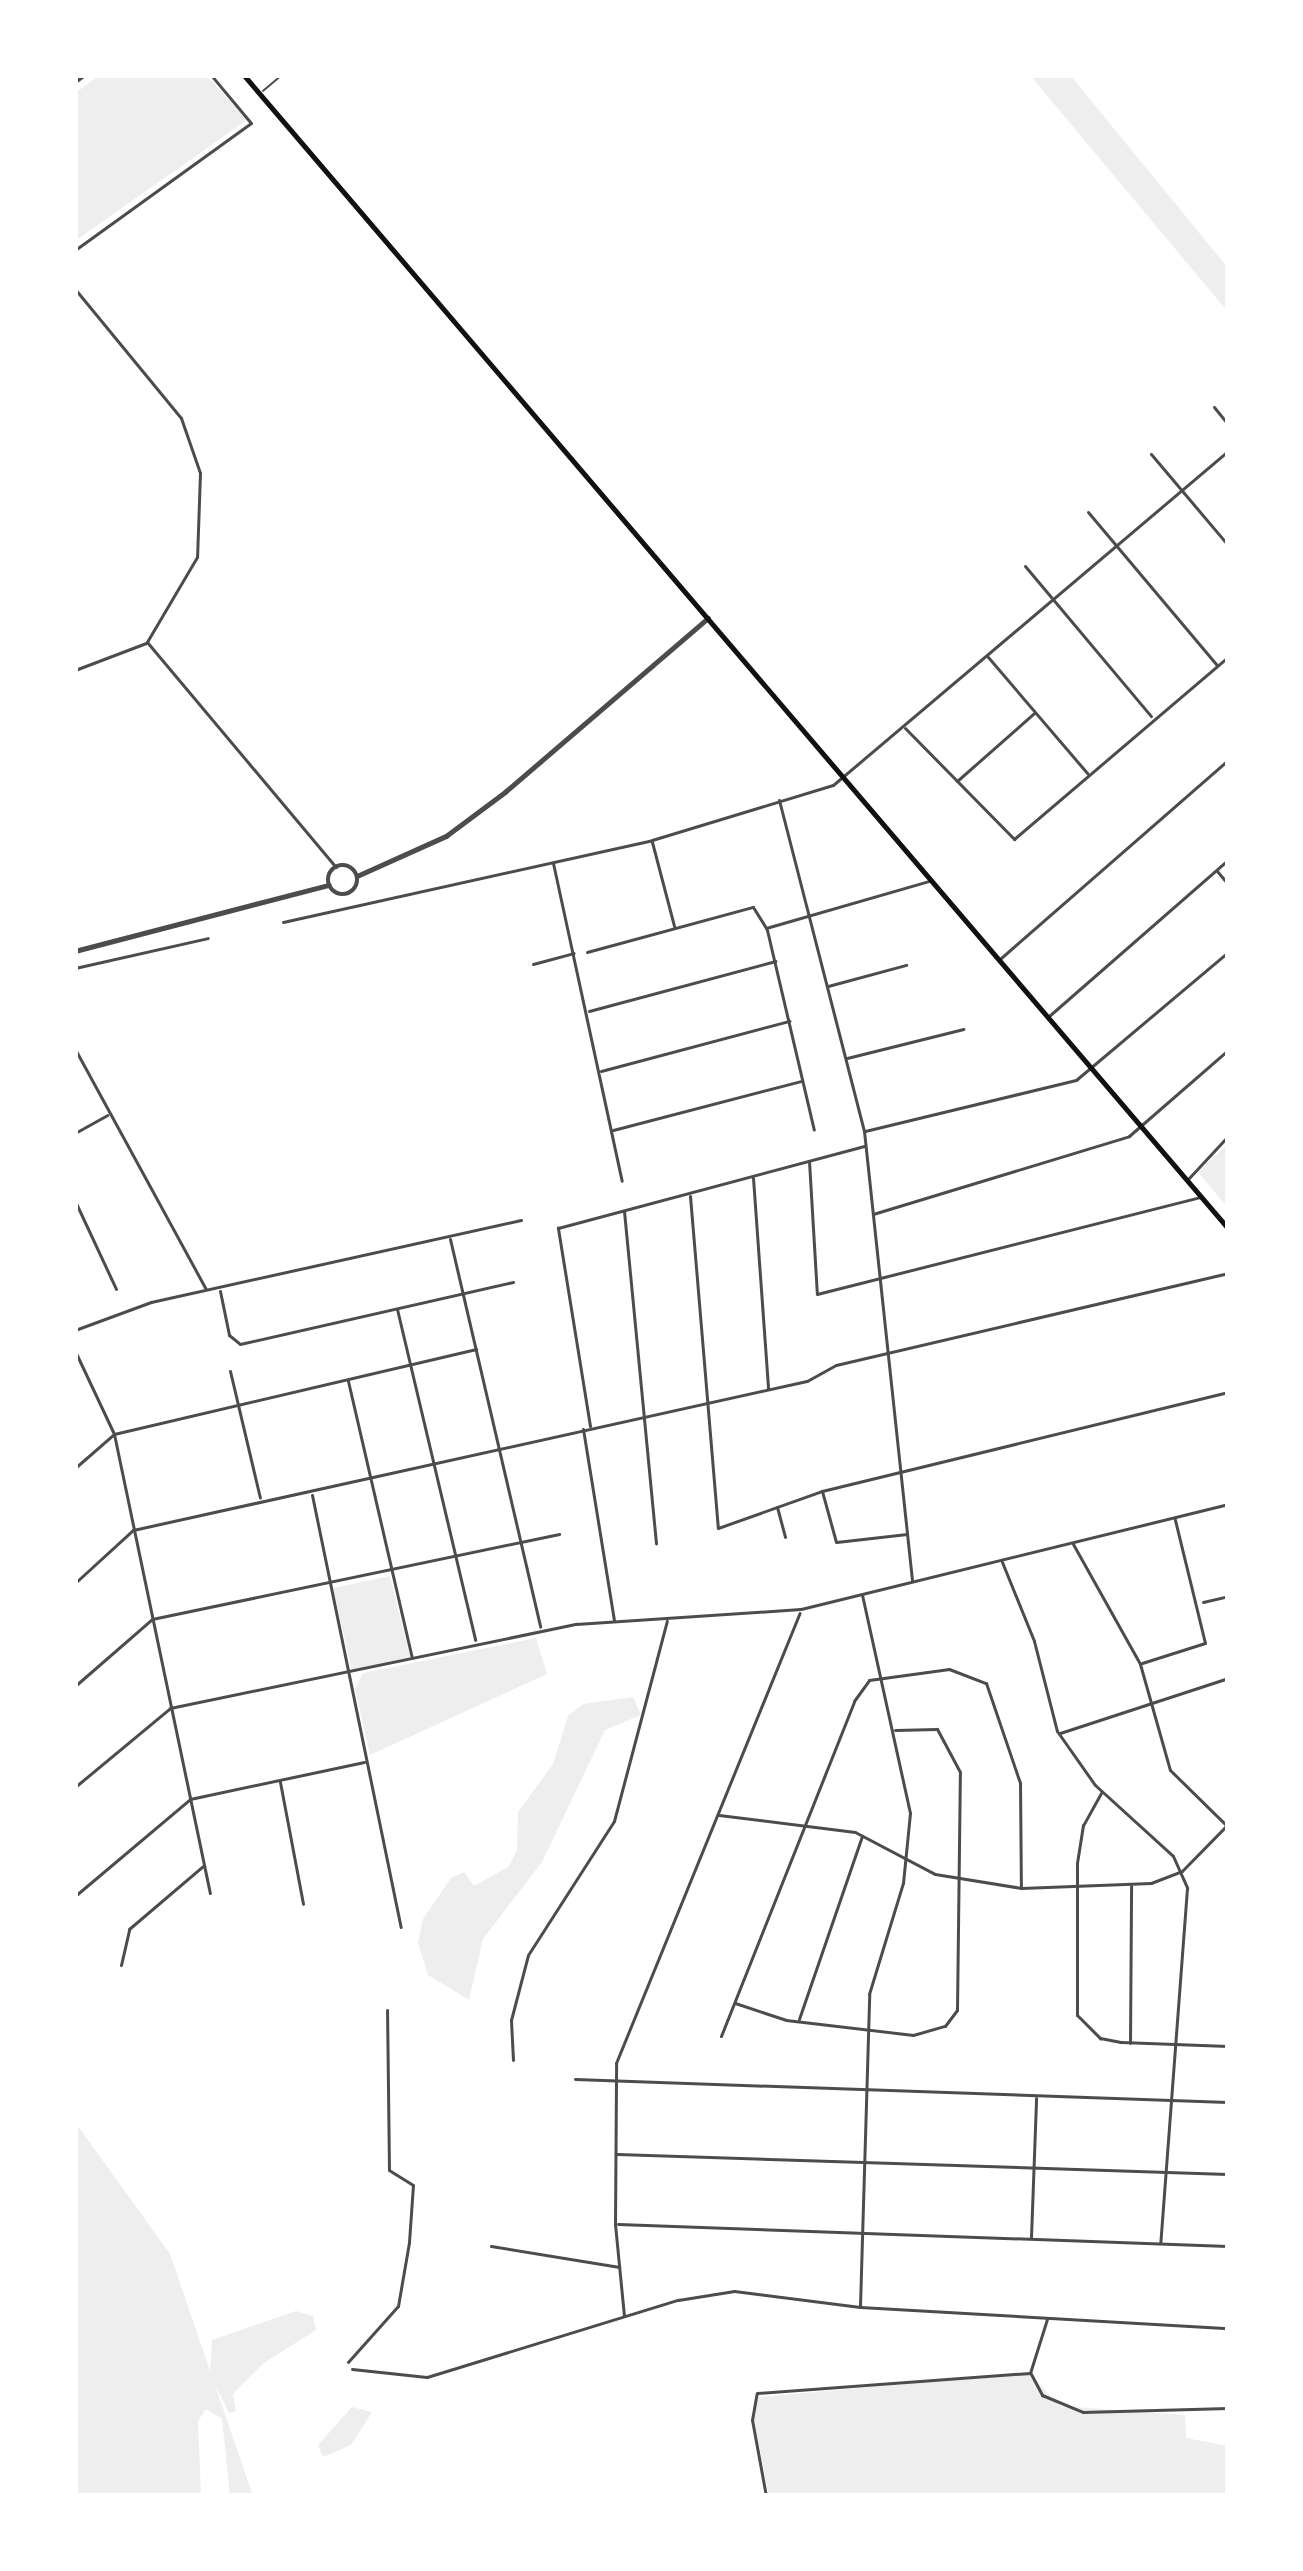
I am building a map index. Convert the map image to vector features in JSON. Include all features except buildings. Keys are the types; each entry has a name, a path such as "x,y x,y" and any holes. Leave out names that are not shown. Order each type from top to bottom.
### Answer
{"main road":[{"path":"244,75 1228,1228"}],"street":[{"path":"75,81 83,75"},
{"path":"75,250 251,123 211,75"},
{"path":"75,289 185,427 200,473 201,536 183,589 147,642 75,670"},
{"path":"1214,407 1228,424"},
{"path":"283,922 652,840 843,778 1228,451"},
{"path":"1151,454 1228,545"},
{"path":"1088,512 1218,666"},
{"path":"1025,566 1154,719"},
{"path":"75,951 329,885 350,893 357,876 446,836 505,792 709,617"},
{"path":"147,642 336,867 357,876"},
{"path":"986,656 1089,775"},
{"path":"904,726 1014,839 1228,657"},
{"path":"957,781 1035,712"},
{"path":"1000,958 1228,760"},
{"path":"779,798 866,1146 876,1276 912,1580"},
{"path":"652,840 674,928"},
{"path":"1049,1016 1228,860"},
{"path":"552,861 622,1181"},
{"path":"329,885 336,867"},
{"path":"1216,869 1228,884"},
{"path":"766,928 931,880"},
{"path":"587,952 753,907 766,928 814,1130"},
{"path":"75,968 208,938"},
{"path":"863,1131 1094,1069 1228,952"},
{"path":"533,964 575,953"},
{"path":"587,1012 775,962"},
{"path":"826,986 906,965"},
{"path":"599,1071 791,1020"},
{"path":"845,1058 963,1029"},
{"path":"75,1049 206,1290"},
{"path":"871,1214 1142,1126 1228,1050"},
{"path":"611,1131 805,1080"},
{"path":"75,1133 109,1114"},
{"path":"1188,1180 1228,1136"},
{"path":"590,1426 558,1228 866,1146"},
{"path":"809,1161 817,1294 1202,1196"},
{"path":"753,1177 768,1388"},
{"path":"690,1194 718,1528 742,1525 776,1505 899,1468 1228,1392"},
{"path":"75,1201 116,1289"},
{"path":"624,1211 656,1543"},
{"path":"75,1330 206,1290 408,1240 449,1238 520,1220"},
{"path":"449,1238 540,1630"},
{"path":"75,1583 133,1530 768,1388 1228,1273"},
{"path":"219,1288 229,1335 240,1344 513,1282"},
{"path":"398,1309 476,1644"},
{"path":"75,1468 114,1434 476,1349"},
{"path":"75,1351 114,1434 210,1893"},
{"path":"230,1371 260,1500"},
{"path":"348,1379 412,1659"},
{"path":"583,1427 614,1621"},
{"path":"822,1492 836,1542 907,1534"},
{"path":"312,1493 326,1583 400,1927"},
{"path":"75,1787 170,1708 576,1624 801,1610 1228,1504"},
{"path":"776,1505 785,1537"},
{"path":"1140,1664 1205,1643 1201,1603 1174,1517"},
{"path":"75,1686 152,1619 559,1534"},
{"path":"717,1815 863,1834 907,1861 961,1881 1021,1888 1131,1884 1183,1871 1227,1825 1176,1781 1140,1664 1072,1543"},
{"path":"1001,1561 1034,1641 1058,1733 1102,1791 1183,1871 1190,1926 1166,2100 1160,2243"},
{"path":"860,2308 863,2232 858,2160 866,2032 874,1970 907,1861 910,1802 862,1593"},
{"path":"1201,1603 1228,1596"},
{"path":"624,2318 614,2224 614,2078 801,1610"},
{"path":"512,2060 511,2020 528,1955 614,1821 668,1619"},
{"path":"721,2036 810,1824 854,1701 880,1676 949,1669 986,1683 1020,1783 1021,1888"},
{"path":"1058,1733 1148,1700 1228,1678"},
{"path":"734,2002 799,2022 866,2032 931,2033 957,2010 964,1795 948,1739 925,1726 892,1731"},
{"path":"75,1896 190,1799 366,1761"},
{"path":"280,1780 303,1904"},
{"path":"1102,1791 1083,1825 1076,1885 1078,2015 1100,2038 1228,2046"},
{"path":"799,2022 863,1834"},
{"path":"121,1966 129,1929 203,1866"},
{"path":"1130,2043 1131,1884"},
{"path":"348,2362 398,2306 410,2242 413,2185 389,2170 387,2011"},
{"path":"575,2078 1228,2102"},
{"path":"1031,2237 1036,2096"},
{"path":"615,2154 1228,2174"},
{"path":"614,2224 1228,2246"},
{"path":"491,2246 619,2267"},
{"path":"352,2369 427,2377 624,2318 734,2291 860,2308 1228,2328"},
{"path":"1048,2318 1030,2373 1042,2395 1083,2412 1228,2408"},
{"path":"766,2496 752,2420 757,2393 1030,2373"}],"lane":[{"path":"260,94 282,75"}],"shaded area":[{"path":"100,75 206,75 247,120 75,241 75,93"},
{"path":"1030,75 1070,75 1228,268 1228,312"},
{"path":"1228,1144 1228,1208 1198,1172"},
{"path":"390,1576 410,1657 352,1671 333,1588"},
{"path":"536,1638 547,1674 370,1755 355,1689 363,1673"},
{"path":"633,1697 641,1715 605,1730 542,1862 483,1939 469,2000 428,1975 418,1943 423,1919 451,1878 464,1872 474,1886 508,1867 517,1851 518,1812 553,1764 568,1716 583,1704"},
{"path":"75,2122 170,2254 253,2496 230,2496 222,2419 206,2409 198,2421 201,2496 75,2496"},
{"path":"296,2311 313,2316 316,2330 264,2363 233,2394 236,2411 229,2413 210,2375 212,2340"},
{"path":"1029,2373 1060,2406 1185,2415 1186,2438 1228,2446 1228,2496 769,2496 753,2414 759,2397"},
{"path":"352,2407 372,2412 351,2445 323,2457 318,2445"}]}
